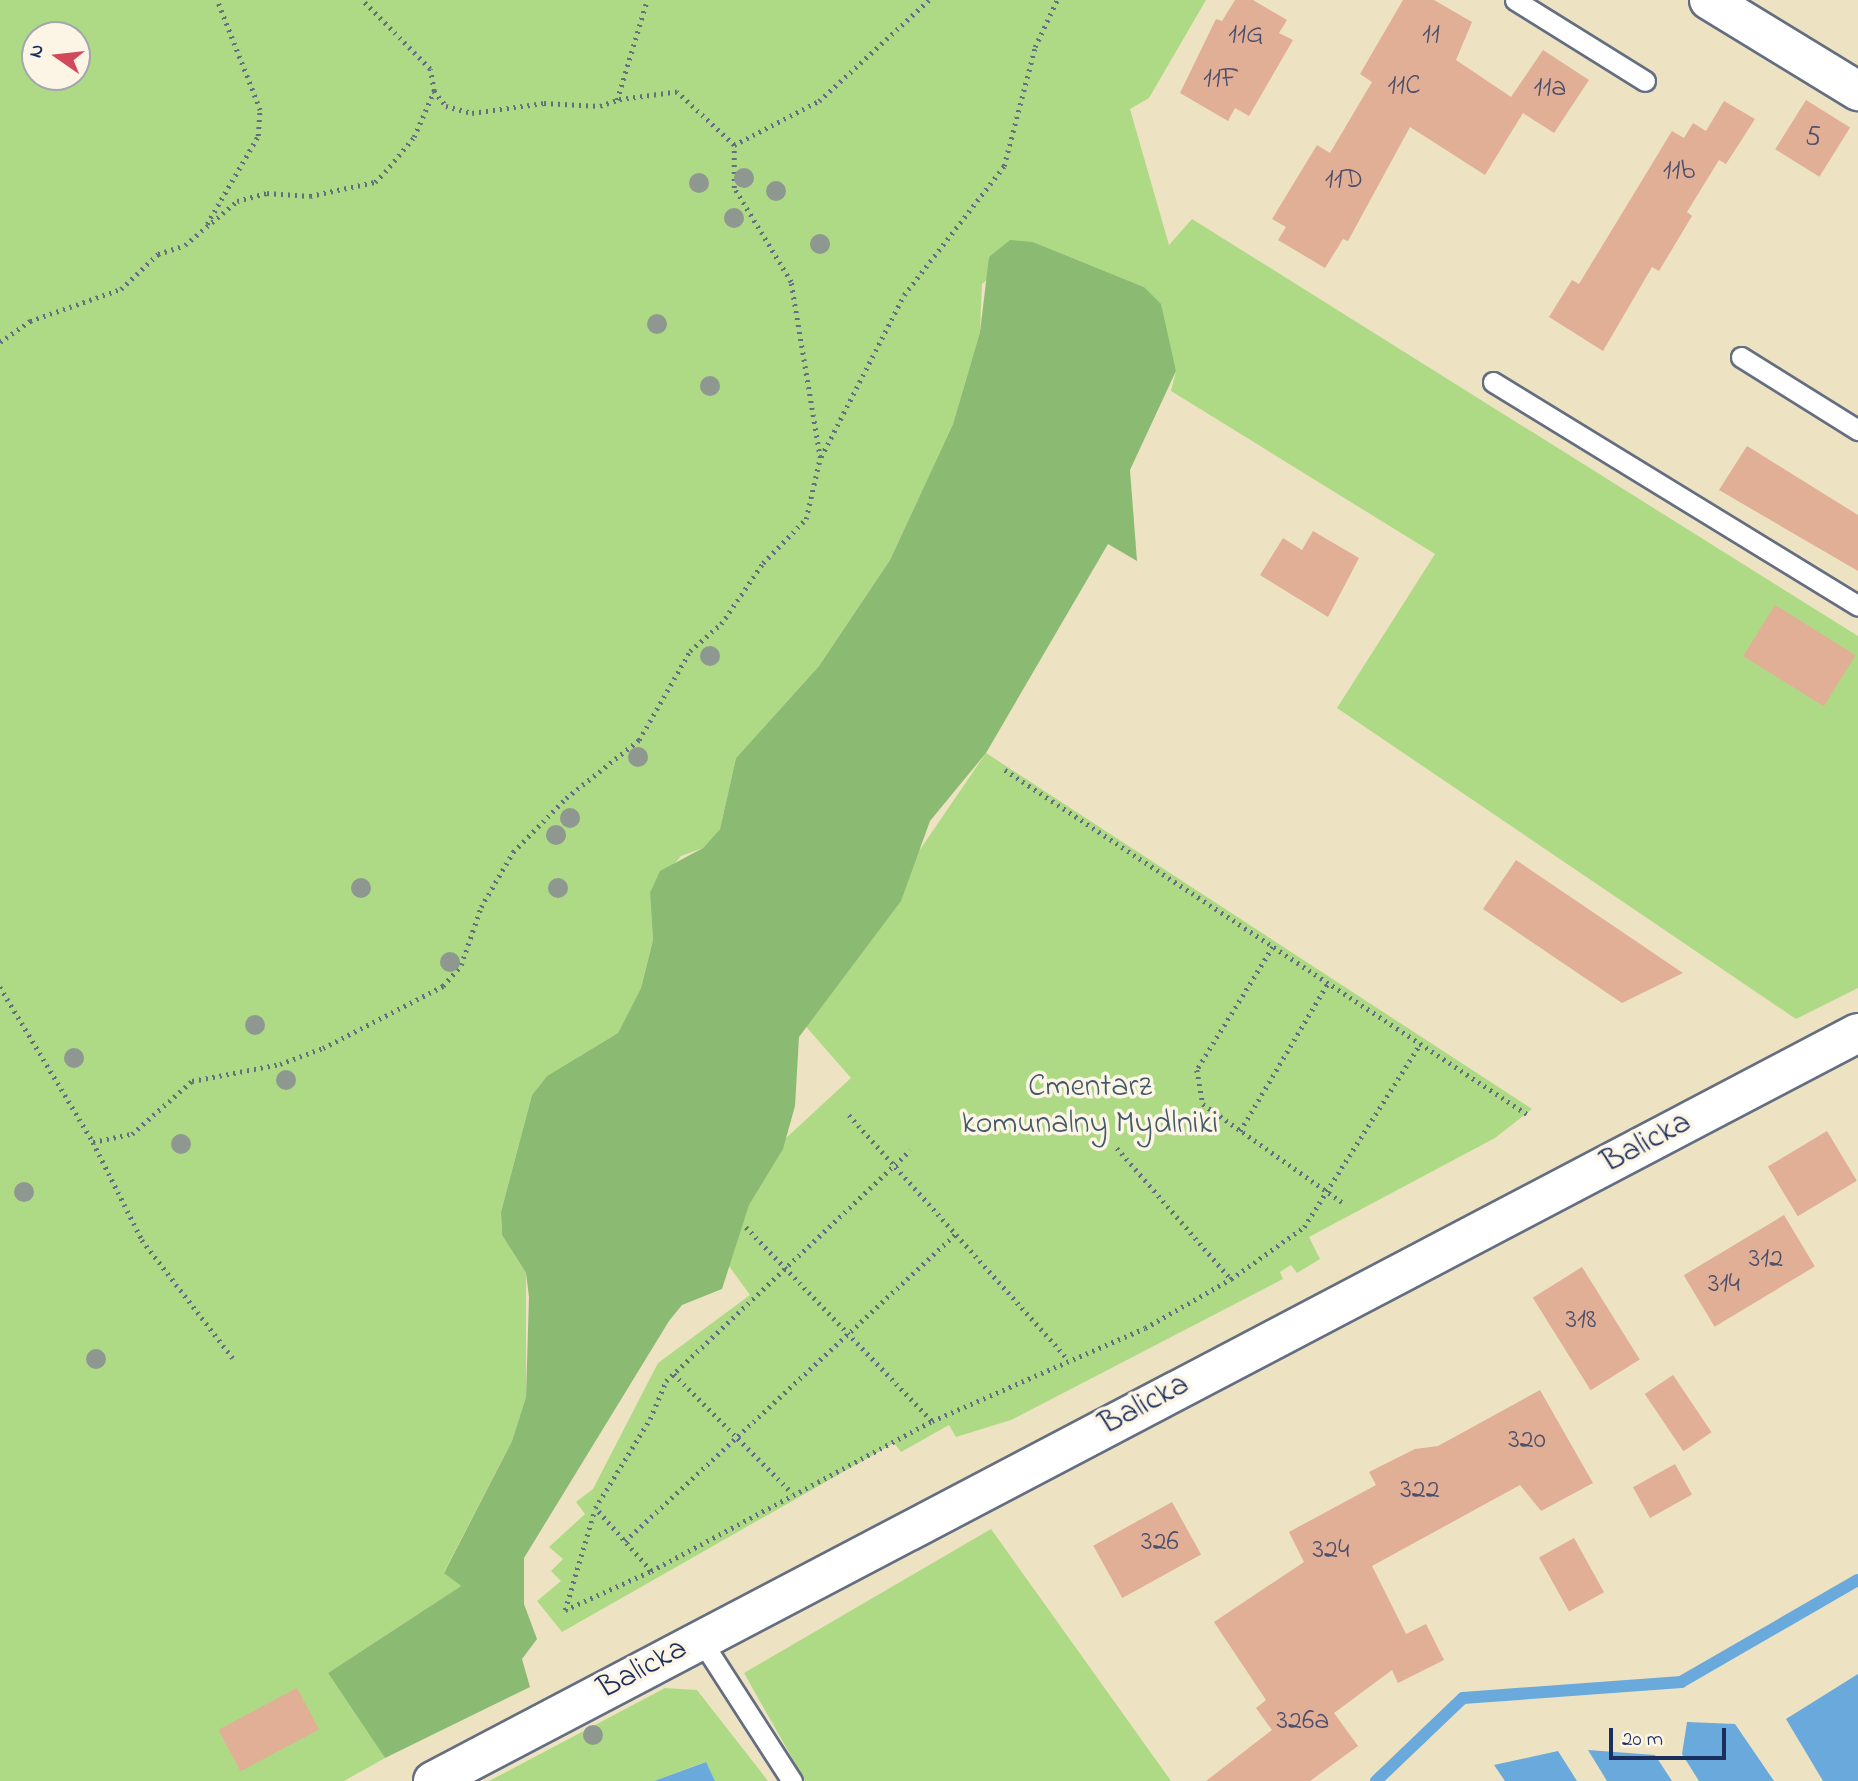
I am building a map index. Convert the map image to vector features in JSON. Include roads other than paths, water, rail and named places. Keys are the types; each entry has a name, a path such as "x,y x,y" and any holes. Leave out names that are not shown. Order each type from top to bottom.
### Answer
{"street":[{"path":"1709,0 1858,92"},
{"name":"Balicka","path":"433,1781 1858,1033"}],"lane":[{"path":"1514,0 1645,81"},
{"path":"1741,357 1858,430"},
{"path":"1493,382 1858,606"},
{"path":"701,1640 792,1781"}],"water":[{"path":"1858,1674 1858,1781 1823,1781 1786,1719"},
{"path":"1687,1722 1735,1724 1774,1781 1699,1781 1682,1754"},
{"path":"1588,1750 1655,1755 1672,1781 1607,1781"},
{"path":"1558,1751 1577,1781 1505,1781 1494,1765"},
{"path":"706,1762 715,1781 654,1781"}],"waterway":[{"path":"1376,1781 1463,1698 1681,1682 1858,1580"}],"park label":[{"name":"Cmentarz komunalny Mydlniki","path":"1090,1108"}]}
